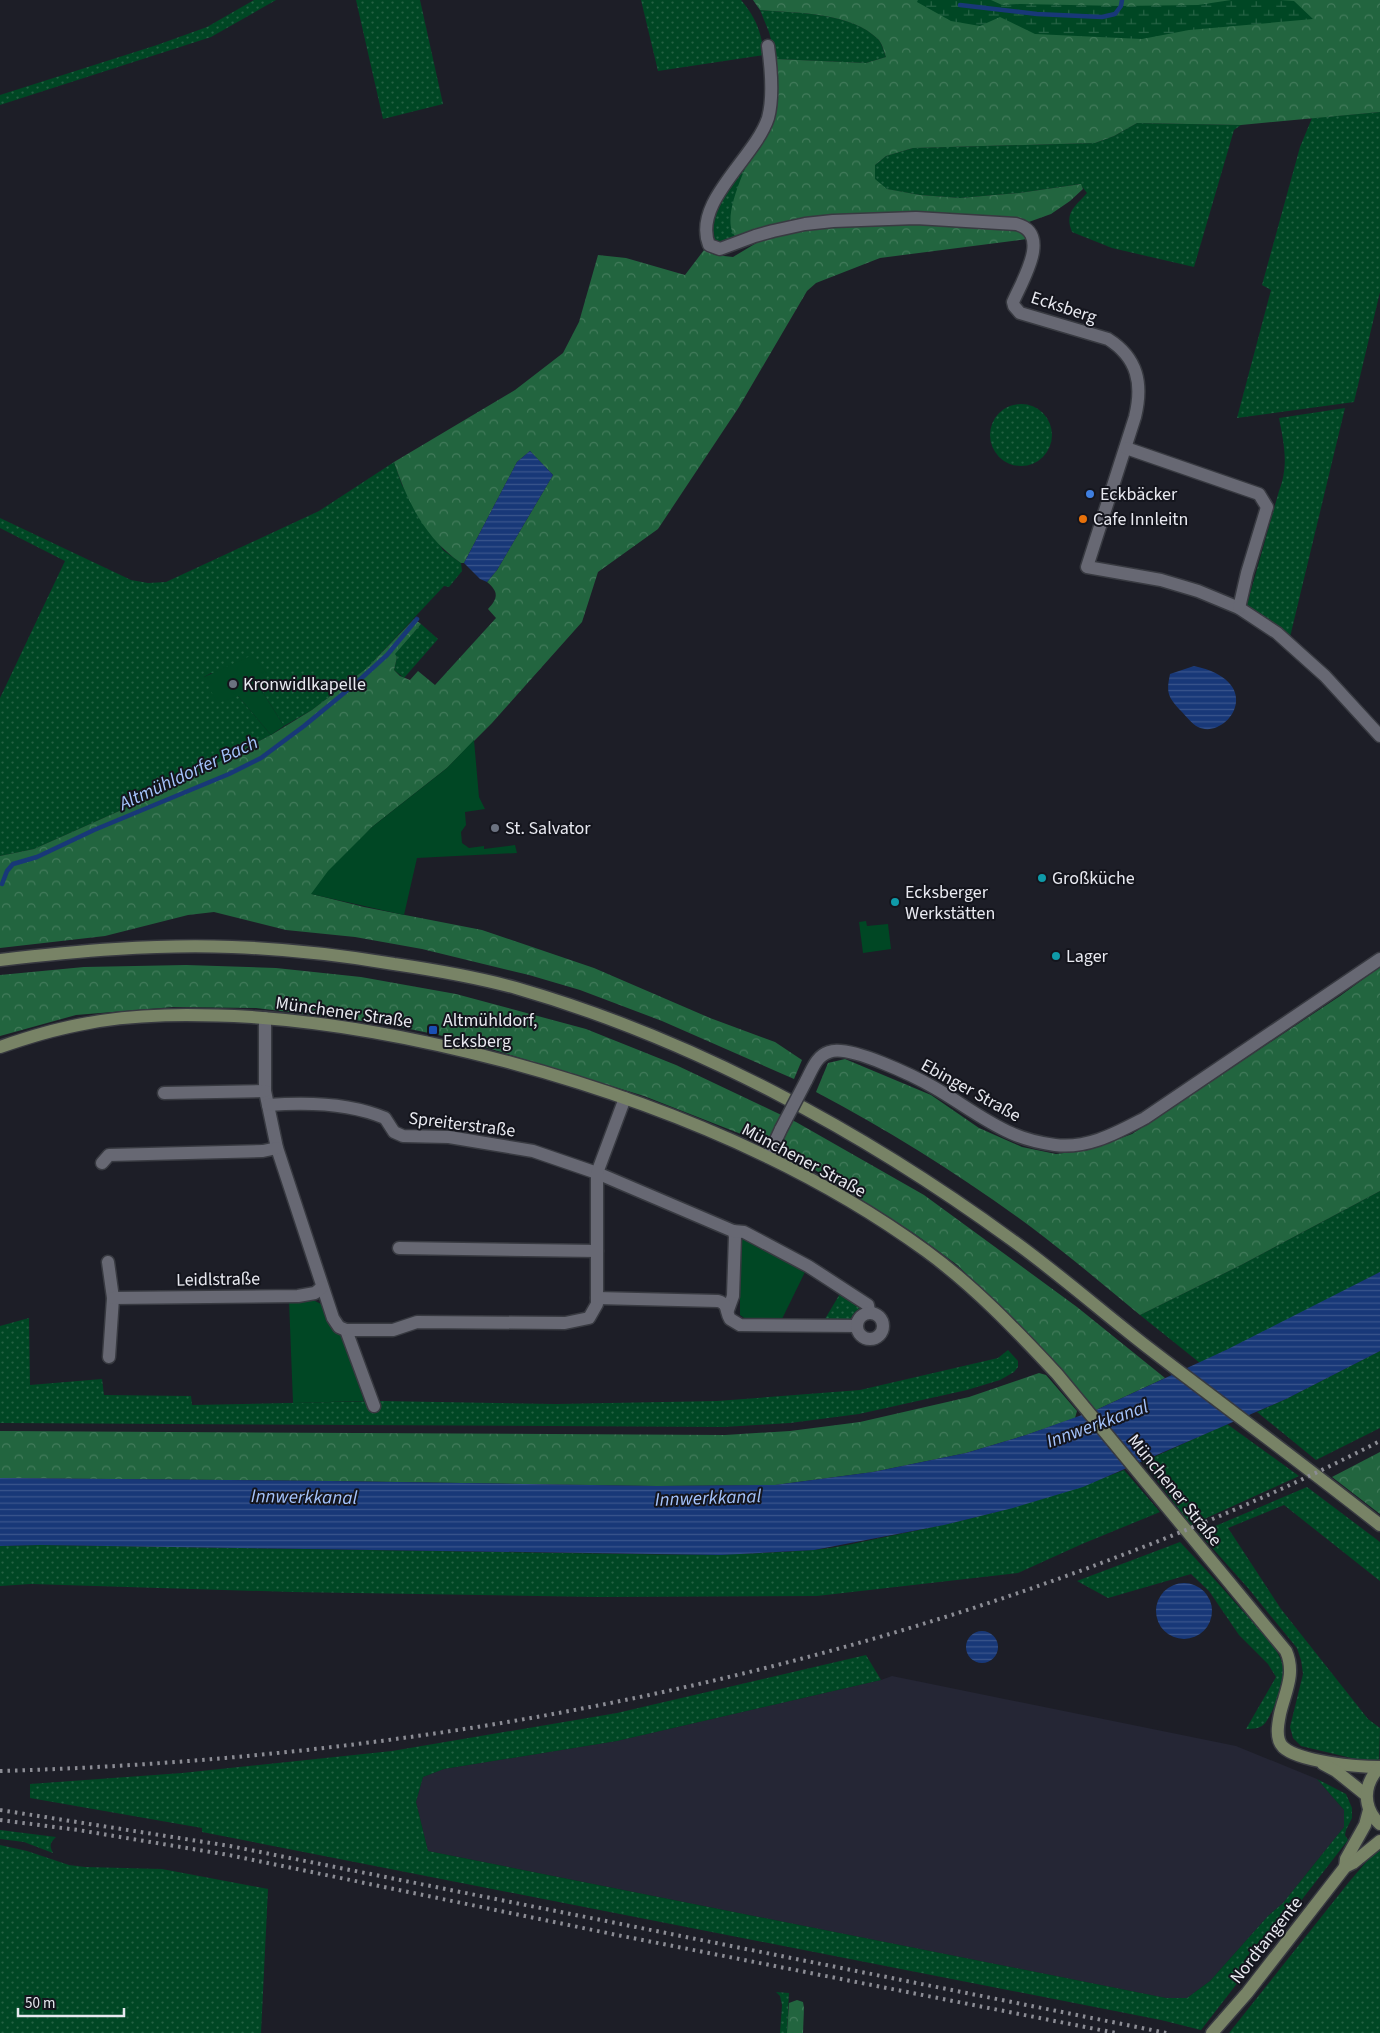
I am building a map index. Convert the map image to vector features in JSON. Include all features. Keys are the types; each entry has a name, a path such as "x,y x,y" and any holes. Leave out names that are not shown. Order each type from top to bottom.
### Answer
{"main road":[{"path":"0,960 74,952 144,948 228,947 284,950 434,970 514,988 602,1016 684,1050 762,1087 840,1128 932,1184 1015,1242 1144,1345 1278,1445 1380,1525"},
{"name":"Münchener Straße","path":"0,1047 64,1028 118,1019 191,1015 265,1018 363,1030 414,1039 545,1072 625,1098 702,1128 768,1157 819,1184 896,1230 928,1252 973,1290 1026,1340 1057,1374 1286,1651 1291,1670 1280,1714 1277,1736 1283,1747 1290,1752 1316,1760 1380,1767"},
{"name":"Münchener Straße","path":"1316,1760 1336,1771 1366,1795"},
{"path":"1380,1767 1370,1779 1366,1795 1369,1810 1380,1824"},
{"name":"Nordtangente","path":"1212,2033 1247,1993 1345,1866 1346,1859 1365,1824 1369,1810"},
{"name":"Nordtangente","path":"1345,1866 1353,1863 1380,1841"}],"street":[{"name":"Ecksberg","path":"768,46 771,76 768,118 755,144 712,205 706,231 709,246 720,249 744,239 773,231 805,224 833,221 916,218 1026,226 1034,238 1034,246 1013,302 1014,306 1020,313 1108,339 1119,346 1135,367 1138,396 1135,417 1087,567 1181,586 1239,608"},
{"path":"1126,448 1259,494 1268,507 1247,573 1239,601 1239,608 1277,634 1318,670 1380,736"},
{"name":"Ebinger Straße","path":"768,1157 815,1065 824,1054 831,1051 846,1051 882,1064 934,1087 1012,1134 1053,1145 1085,1144 1122,1130 1144,1118 1380,959"},
{"path":"265,1018 265,1092 277,1148 334,1322 346,1330 393,1330 417,1322 576,1322 588,1318 597,1304 597,1173 625,1098"},
{"path":"164,1093 265,1092"},
{"name":"Spreiterstraße","path":"268,1105 293,1103 348,1108 385,1118 394,1132 402,1136 449,1137 490,1143 533,1152 597,1173 733,1231 744,1232 808,1266 868,1305 870,1312"},
{"path":"102,1163 109,1155 263,1151 277,1148"},
{"path":"728,1310 733,1296 733,1231"},
{"path":"399,1248 597,1251"},
{"path":"108,1262 112,1298 109,1357"},
{"name":"Leidlstraße","path":"112,1298 298,1296 314,1293 322,1287"},
{"path":"597,1298 718,1301 723,1302 728,1310 730,1319 740,1325 857,1326"},
{"path":"870,1312 878,1315 883,1322 883,1330 873,1339 864,1338 858,1331 857,1326 862,1315 870,1312"},
{"path":"346,1330 374,1406"}],"shaded area":[{"path":"892,1676 1236,1746 1317,1779 1344,1810 1344,1827 1283,1903 1268,1916 1210,1981 1187,1998 1166,1998 428,1851 416,1802 423,1777 444,1769 617,1741"}],"green space":[{"path":"254,0 276,0 211,37 0,105 0,95 207,27"},
{"path":"356,0 420,0 443,104 383,119"},
{"path":"641,0 741,0 757,25 764,55 658,71"},
{"path":"753,0 1380,0 1380,112 1241,125 1137,123 1114,136 1095,143 913,148 886,156 875,165 875,179 887,189 920,195 960,198 1019,193 1081,184 1083,189 1051,214 1026,223 916,214 737,238 731,228 731,214 742,177 772,107 776,59 866,63 886,57 878,39 867,30 853,23 806,13 760,10"},
{"path":"918,0 991,0 1002,5 1121,6 1198,5 1231,0 1280,0 1294,1 1313,19 1189,30 1142,39 1035,34 1000,17 980,26 951,21 917,2"},
{"path":"760,10 806,13 854,24 867,30 878,39 886,57 866,63 776,59 769,32"},
{"path":"1380,112 1380,292 1354,402 1237,418 1271,290 1262,285 1300,147 1312,118"},
{"path":"1137,123 1241,125 1234,130 1194,267 1112,248 1072,232 1070,215 1075,206 1087,193 1080,184 1019,193 960,198 920,195 886,189 874,179 875,165 886,156 913,148 1095,143 1114,136"},
{"path":"753,150 731,216 737,238 722,244 716,242 712,235 711,227 716,209"},
{"path":"896,222 1017,227 1027,239 880,258 816,283 807,291 739,407 658,529 598,572 582,622 492,723 447,768 372,827 312,894 364,907 482,930 594,968 710,1018 775,1042 802,1060 794,1079 662,1021 580,990 529,975 422,949 355,937 286,930 214,912 188,915 105,936 0,948 0,856 34,849 153,796 271,735 312,710 367,668 414,619 421,624 395,654 397,657 394,670 400,676 410,680 418,671 435,685 496,618 488,609 494,602 496,595 494,589 487,582 497,570 553,475 530,451 517,462 464,563 461,563 437,542 419,518 405,492 394,462 515,390 563,353 579,322 598,255 626,258 685,275 704,250 715,255 733,257 758,242 806,228"},
{"path":"1015,404 1027,404 1043,413 1050,423 1052,435 1050,447 1043,457 1027,466 1015,466 1004,461 995,452 990,441 990,429 995,418 1004,409"},
{"path":"1345,408 1290,637 1246,608 1284,472 1284,446 1279,418"},
{"path":"394,462 402,485 443,550 461,563 462,571 449,587 444,586 367,668 312,710 284,726 260,688 211,673 204,677 238,696 271,735 153,796 34,849 0,856 0,698 65,561 0,528 0,518 131,580 148,583 166,582 319,511"},
{"path":"421,624 438,639 404,678 394,670 397,657 394,654"},
{"path":"248,657 254,657 268,675 260,688 284,726 271,735 238,696 217,703 204,677"},
{"path":"474,740 479,797 485,809 465,812 466,825 461,832 462,843 469,848 484,846 484,849 515,845 517,853 417,858 404,915 311,894 328,871 372,827 447,768"},
{"path":"866,921 867,926 888,924 891,949 863,953 859,922"},
{"path":"186,965 276,968 361,977 456,994 586,1029 676,1065 796,1122 924,1195 1077,1307 1165,1378 1096,1410 1020,1325 956,1264 915,1234 787,1152 644,1096 462,1040 386,1024 256,1008 173,1007 76,1015 0,1036 0,975 84,967"},
{"path":"1380,967 1380,1191 1241,1265 1140,1315 1045,1238 979,1190 926,1155 816,1092 828,1063 845,1059 931,1095 979,1128 1022,1147 1056,1154 1088,1150 1132,1134 1340,996"},
{"path":"1380,1191 1380,1272 1298,1315 1200,1363 1140,1315 1241,1265"},
{"path":"747,1238 806,1270 781,1321 747,1320 740,1315 740,1239"},
{"path":"841,1292 863,1306 850,1319 825,1319"},
{"path":"289,1301 315,1301 323,1305 331,1325 342,1333 364,1401 293,1403"},
{"path":"29,1318 30,1385 102,1379 104,1395 191,1396 192,1405 381,1401 556,1404 717,1401 860,1390 998,1358 1008,1350 1018,1361 1018,1367 1014,1372 1000,1380 967,1390 859,1414 790,1423 724,1427 0,1423 0,1326"},
{"path":"1380,1351 1380,1428 1316,1460 1257,1412 1286,1399"},
{"path":"1039,1373 1046,1375 1077,1411 1075,1418 966,1453 873,1472 775,1485 657,1486 0,1478 0,1431 725,1435 790,1431 860,1422 969,1397"},
{"path":"1227,1424 1299,1476 1191,1525 1143,1462"},
{"path":"1380,1452 1380,1514 1332,1477"},
{"path":"1124,1470 1160,1512 1018,1573 817,1596 597,1597 292,1592 31,1584 0,1586 0,1546 675,1554 766,1553 822,1549 920,1530 1008,1509 1067,1491"},
{"path":"1307,1487 1380,1542 1380,1581 1284,1505 1228,1528 1281,1609 1368,1719 1380,1728 1379,1761 1368,1762 1301,1746 1293,1738 1290,1727 1303,1674 1297,1648 1248,1588 1199,1533"},
{"path":"1180,1542 1264,1634 1280,1657 1284,1670 1281,1688 1268,1719 1260,1727 1246,1729 1276,1677 1268,1664 1239,1635 1209,1591 1191,1574 1108,1598 1077,1581"},
{"path":"866,1655 881,1680 617,1741 444,1769 423,1777 416,1802 428,1851 1166,1998 1187,1998 1210,1981 1268,1916 1283,1903 1344,1827 1344,1810 1317,1779 1346,1794 1352,1808 1352,1818 1345,1835 1348,1840 1201,2030 1161,2020 202,1832 202,1828 30,1798 30,1784 182,1773 392,1751 617,1713"},
{"path":"0,1830 56,1837 51,1844 53,1853 24,1842 0,1839"},
{"path":"0,1845 27,1851 69,1865 162,1869 268,1889 261,2033 0,2033"},
{"path":"1380,1849 1380,2033 1229,2033 1349,1882"},
{"path":"776,1992 789,1993 787,2033 780,2033 782,2005 780,1996"},
{"path":"797,2000 803,2002 803,2033 787,2033 789,2003"}],"water":[{"path":"530,451 553,475 497,570 487,582 480,579 464,563 517,462"},
{"path":"1194,666 1217,674 1230,684 1236,696 1235,708 1229,718 1220,726 1209,729 1198,727 1189,720 1169,694 1170,674"},
{"name":"Innwerkkanal","path":"1380,1272 1380,1351 1286,1399 1083,1487 1013,1508 944,1525 814,1550 721,1555 0,1546 0,1478 657,1486 775,1485 873,1472 966,1453 1026,1435 1096,1410 1226,1350"},
{"path":"1184,1583 1195,1585 1204,1591 1210,1600 1212,1611 1210,1622 1204,1631 1195,1637 1184,1639 1173,1637 1164,1631 1158,1622 1156,1611 1158,1600 1164,1591 1173,1585"},
{"path":"982,1631 993,1636 998,1647 993,1658 982,1663 971,1658 966,1647 971,1636"}],"waterway":[{"path":"960,5 1037,14 1102,17 1115,14 1121,6 1122,0"},
{"name":"Altmühldorfer Bach","path":"2,884 7,871 13,864 37,857 94,830 229,774 261,758 355,684 387,655 417,619"}],"railway":[{"path":"0,1771 143,1764 285,1752 427,1735 568,1711 707,1682 846,1647 982,1605 1117,1557 1250,1503 1380,1441"},
{"path":"0,1810 230,1846 1167,2033"},
{"path":"0,1820 78,1830 229,1855 617,1935 1116,2033"}],"place":[{"name":"Eckbäcker","path":"1090,494"},
{"name":"Cafe Innleitn","path":"1083,519"},
{"name":"Kronwidlkapelle","path":"233,684"},
{"name":"St. Salvator","path":"495,828"},
{"name":"Großküche","path":"1042,878"},
{"name":"Ecksberger Werkstätten","path":"895,902"},
{"name":"Lager","path":"1056,956"},
{"name":"Altmühldorf, Ecksberg","path":"433,1030"}]}
